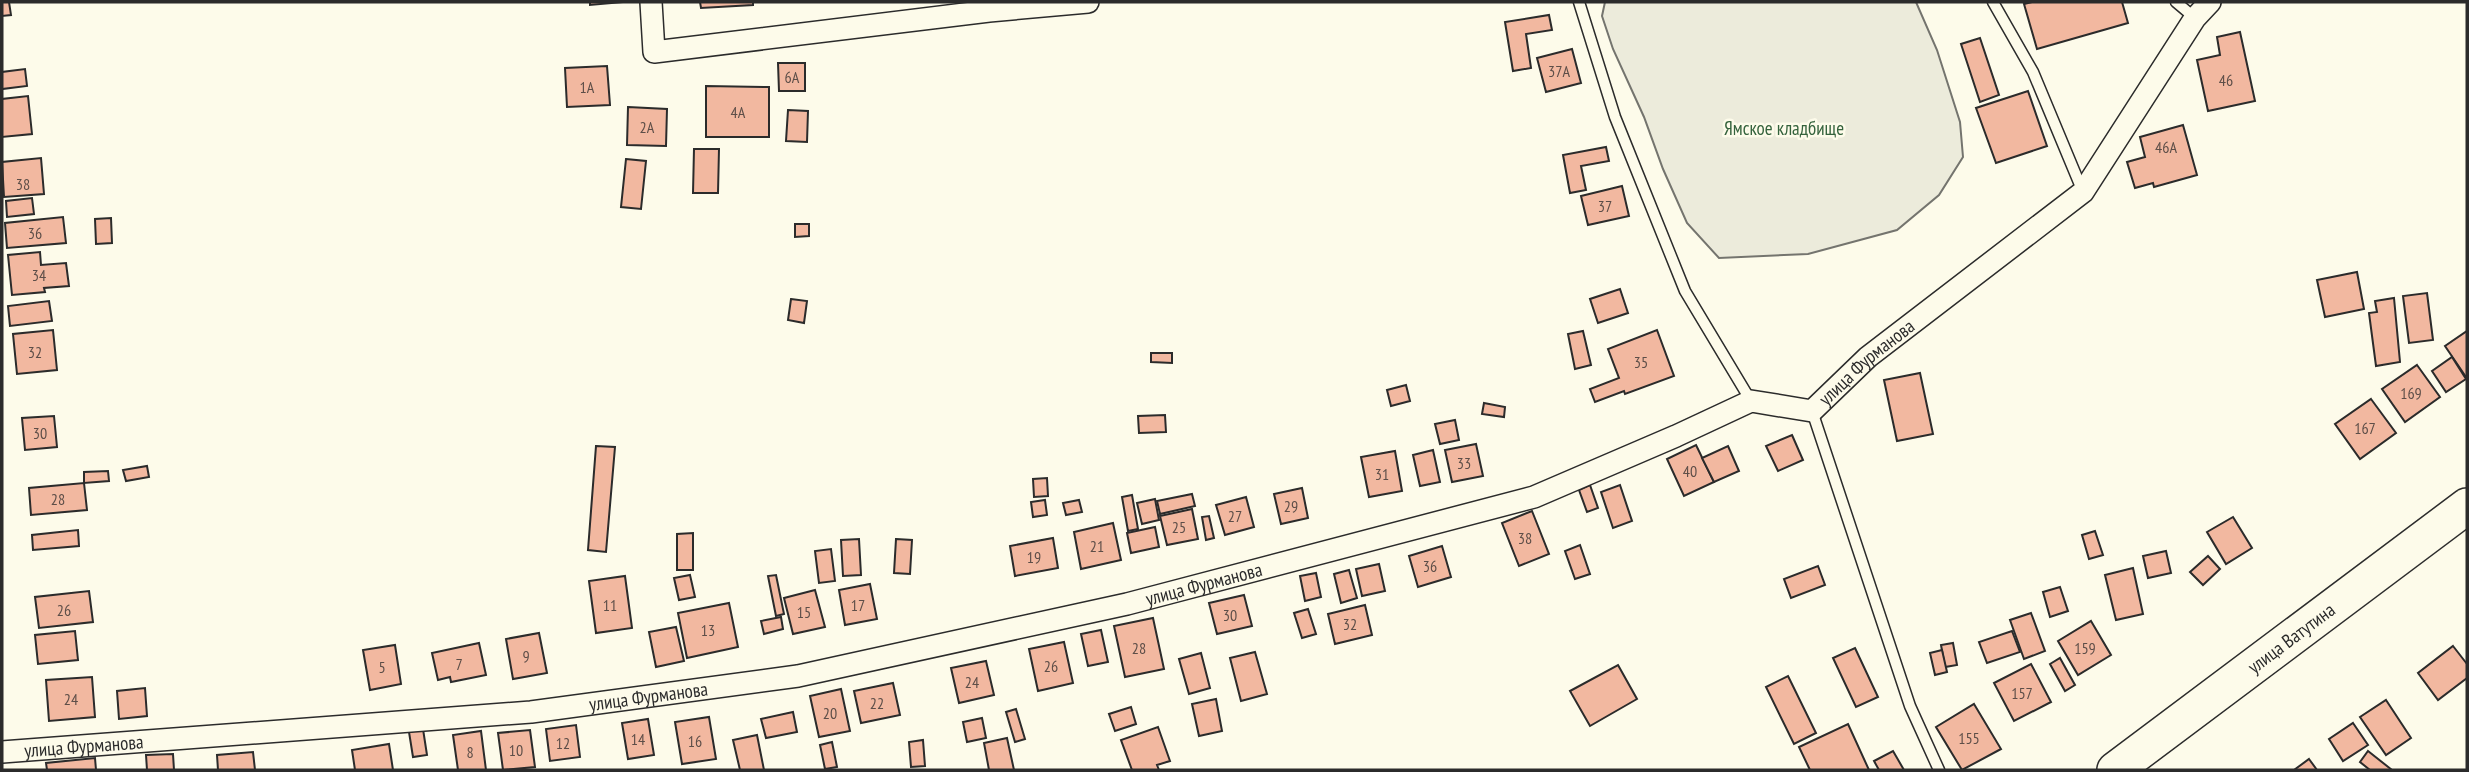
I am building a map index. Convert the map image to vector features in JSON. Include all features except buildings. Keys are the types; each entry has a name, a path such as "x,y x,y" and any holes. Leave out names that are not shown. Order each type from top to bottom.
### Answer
{"main road":[{"name":"улица Ватутина","path":"2115,770 2467,506"}],"street":[{"path":"650,2 654,52 988,7 1088,2"},
{"name":"улица Фурманова","path":"2,752 531,712 798,676 1127,604 1534,497 1751,401 1812,411 1868,357 2083,192 2195,18 2210,2"}],"lane":[{"path":"1579,2 1615,117 1685,290 1751,401"},
{"path":"1993,2 2033,72 2083,192"},
{"path":"2176,2 2195,18"},
{"path":"1812,411 1910,706 1939,770"}],"green space":[{"name":"Ямское кладбище","path":"1605,2 1916,2 1937,50 1960,122 1963,157 1939,195 1897,230 1808,254 1719,258 1687,223 1613,49 1602,16"}]}
